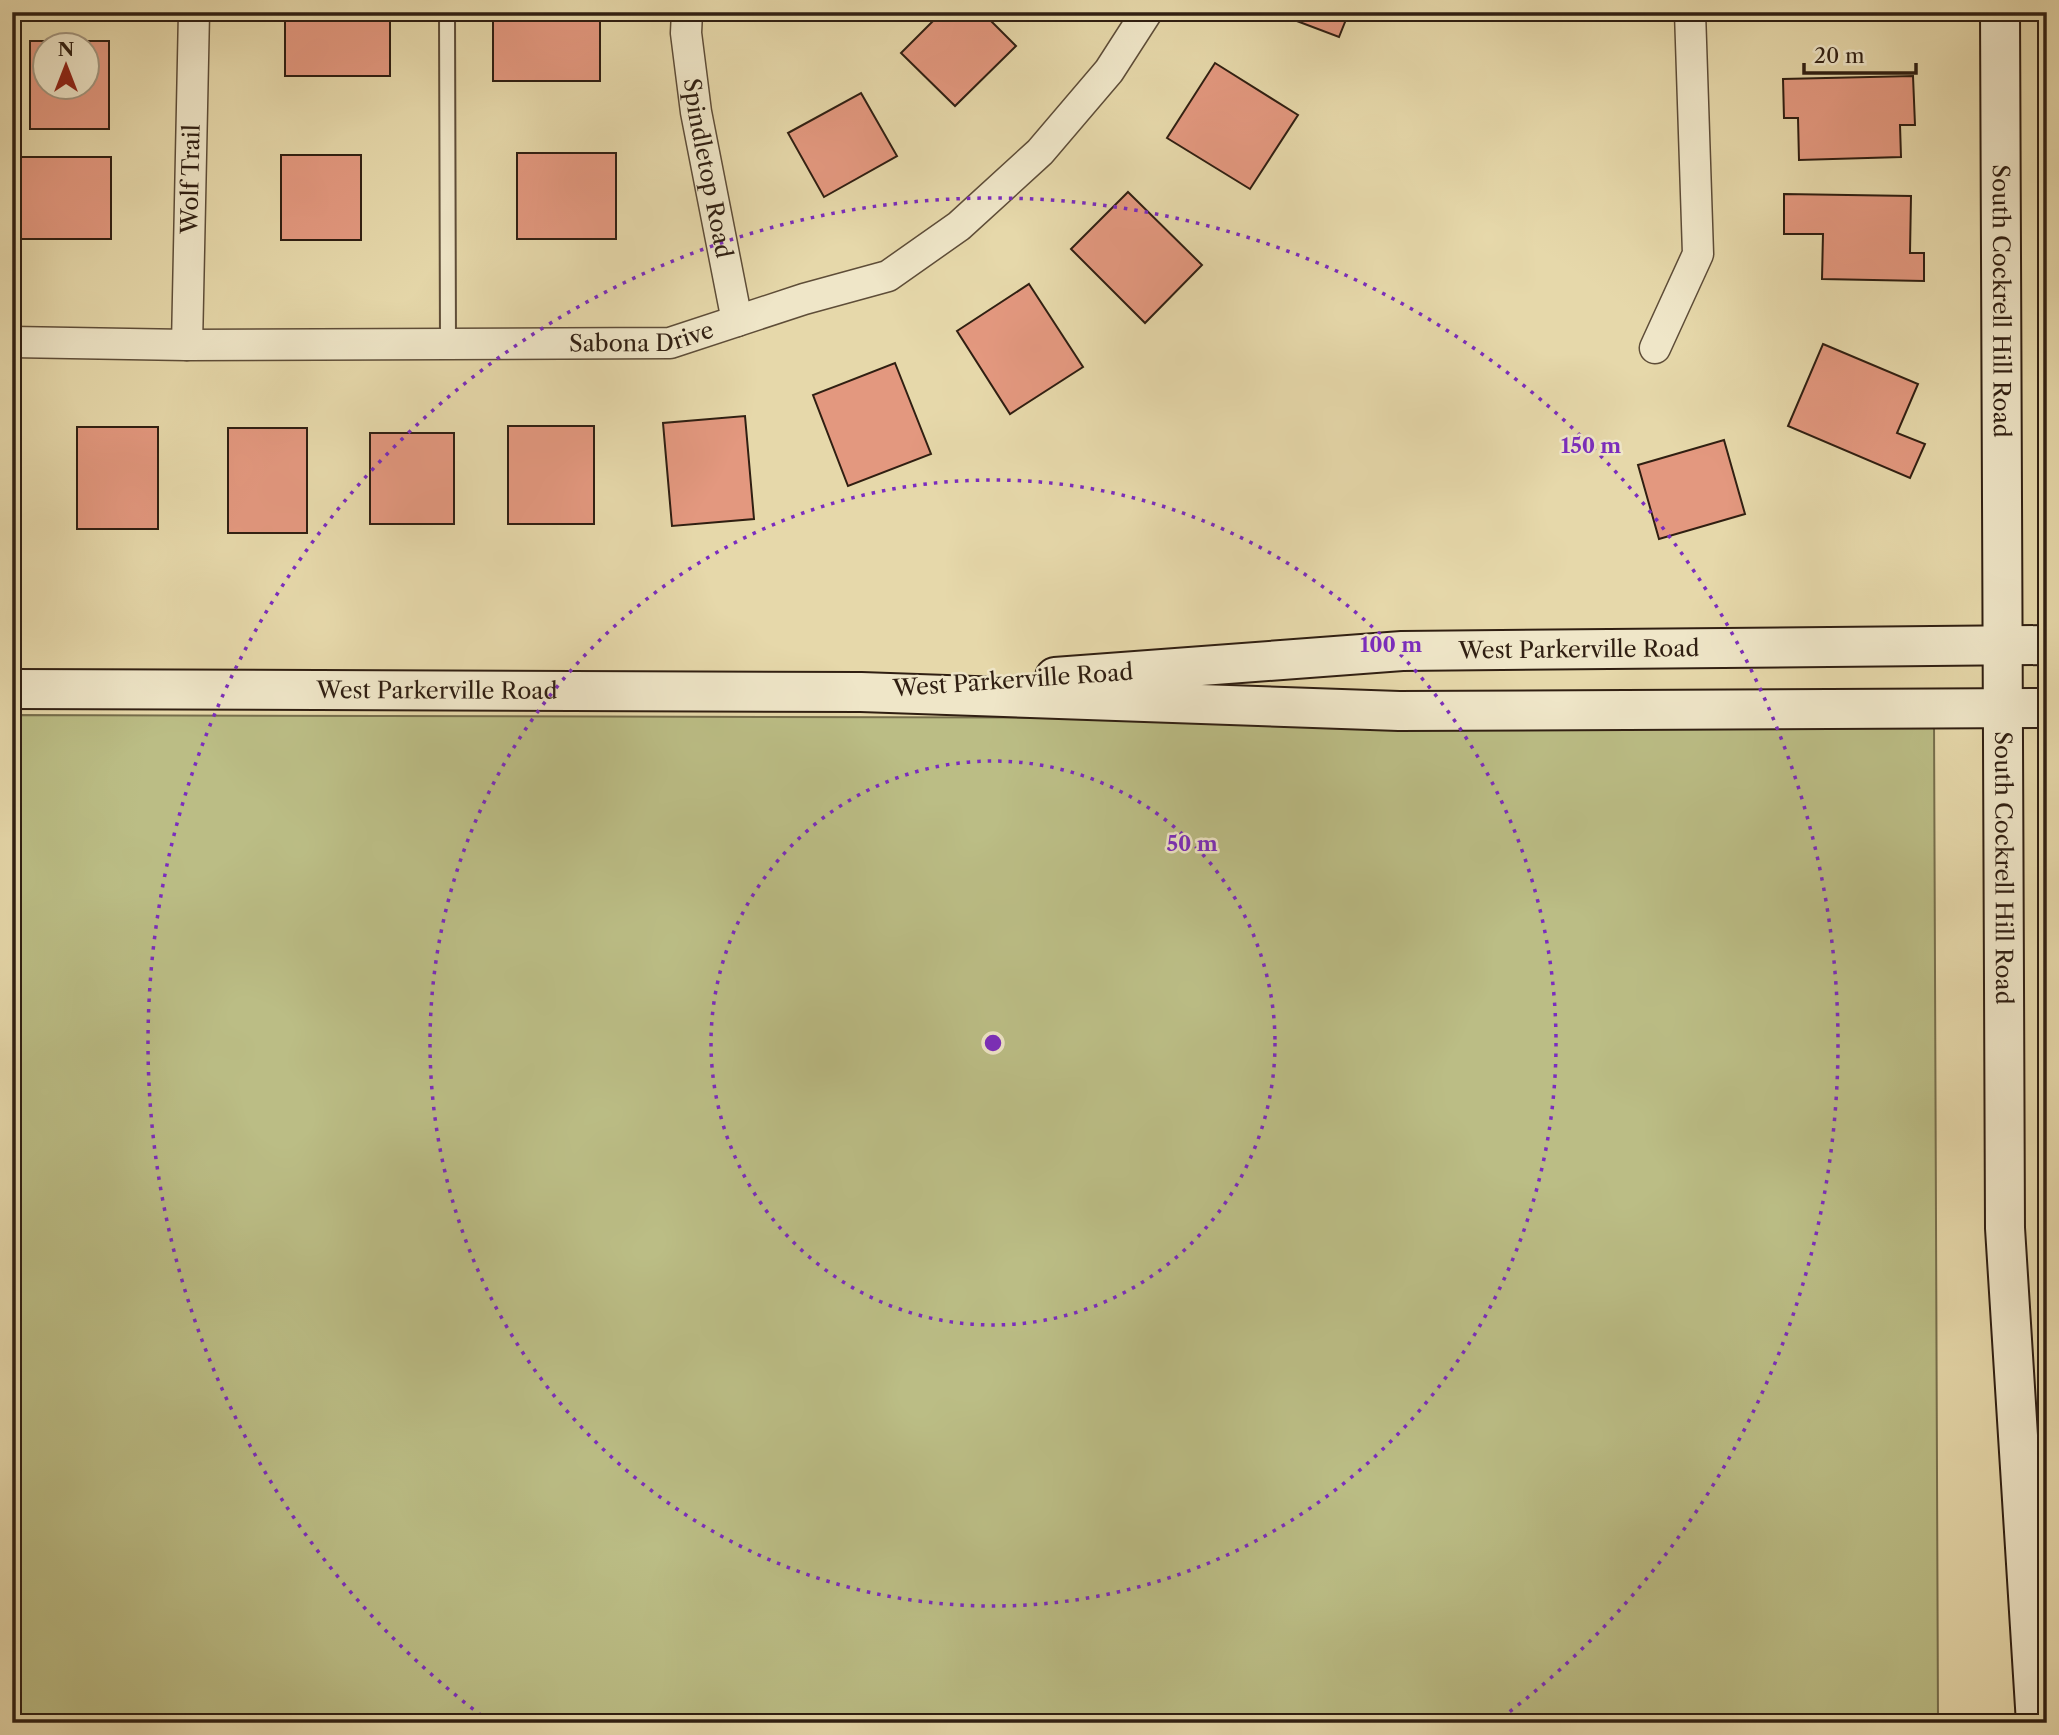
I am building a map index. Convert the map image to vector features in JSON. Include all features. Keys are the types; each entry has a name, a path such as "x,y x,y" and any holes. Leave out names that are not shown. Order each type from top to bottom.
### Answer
{"street":[{"name":"Wolf Trail","path":"187,345 194,12"},
{"name":"Spindletop Road","path":"687,12 686,33 696,112 737,321"},
{"name":"Sabona Drive","path":"12,342 187,345 670,343 888,276 959,226 1040,152 1109,71 1147,12"},
{"path":"1655,348 1698,254 1690,12"},
{"name":"South Cockrell Hill Road","path":"2000,12 2005,1228 2036,1723"},
{"name":"West Parkerville Road","path":"861,692 1402,651 2047,645"},
{"name":"West Parkerville Road","path":"12,690 861,692 1399,711 2047,708"}],"lane":[{"path":"447,12 448,344"}],"green space":[{"path":"12,715 1934,720 1938,1723 12,1723"}],"building":[{"path":"285,12 390,12 390,76 285,76"},
{"path":"493,12 600,12 600,81 493,81"},
{"path":"942,12 982,12 1016,46 955,106 901,53"},
{"path":"1273,12 1349,12 1339,37"},
{"path":"30,41 32,102 102,102 102,41 109,41 109,129 30,129"},
{"path":"1215,63 1298,115 1250,189 1167,138"},
{"path":"1913,76 1915,125 1900,125 1901,157 1799,160 1798,118 1784,118 1783,79"},
{"path":"861,93 897,156 824,197 788,133"},
{"path":"517,153 616,153 616,239 517,239"},
{"path":"281,155 361,155 361,240 281,240"},
{"path":"12,157 111,157 111,239 12,239"},
{"path":"1128,192 1202,265 1145,323 1071,249"},
{"path":"1784,194 1911,196 1910,253 1924,253 1924,281 1822,279 1823,234 1784,234"},
{"path":"1029,284 1083,367 1010,414 957,331"},
{"path":"1823,344 1918,384 1897,433 1925,444 1910,478 1788,426"},
{"path":"895,363 931,454 848,486 813,395"},
{"path":"745,416 754,519 672,526 663,423"},
{"path":"508,426 594,426 594,524 508,524"},
{"path":"77,427 158,427 158,529 77,529"},
{"path":"228,428 307,428 307,533 228,533"},
{"path":"12,429 15,429 15,500 12,500"},
{"path":"370,433 454,433 454,524 370,524"},
{"path":"1724,440 1745,514 1659,539 1638,465"}]}
